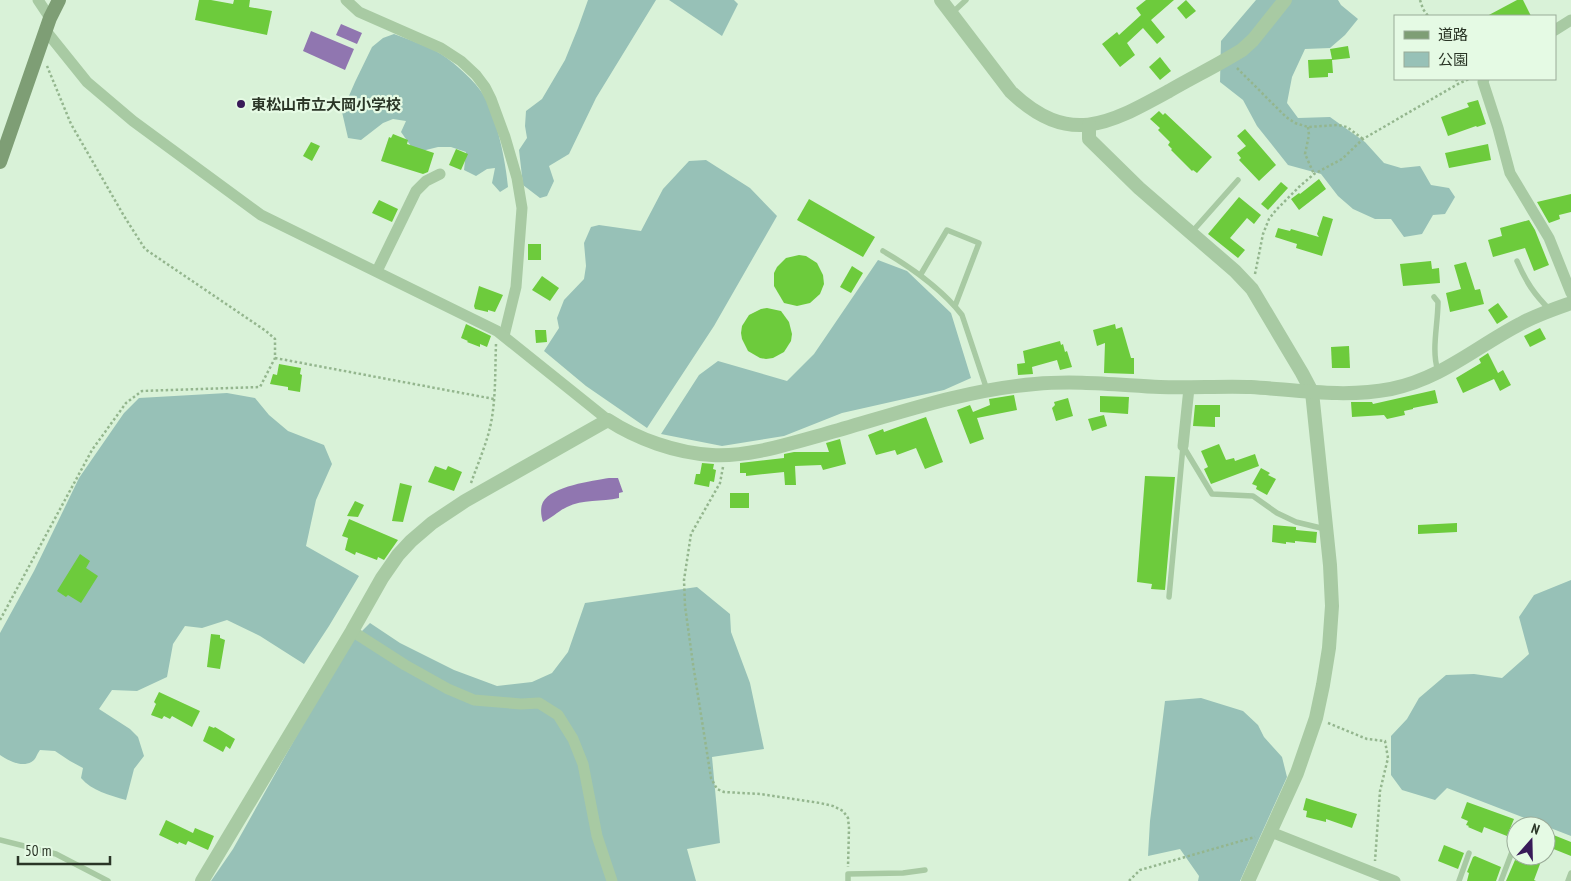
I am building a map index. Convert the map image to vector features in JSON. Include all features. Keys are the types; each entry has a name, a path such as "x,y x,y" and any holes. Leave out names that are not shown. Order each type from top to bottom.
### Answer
{"main road":[{"path":"0,162 48,25 59,0"}],"street":[{"path":"38,0 48,25 87,82 133,121 261,215 500,333 608,420 626,432 691,453 723,455 775,448 945,400 987,390 1035,384 1069,383 1189,388 1249,387 1346,394 1367,393 1413,383 1439,373 1521,323 1571,302"},
{"path":"346,0 359,12 441,48 461,61 476,75 488,93 505,137 517,178 522,208 516,287 500,333"},
{"path":"941,0 1010,92 1024,105 1040,115 1058,122 1089,125 1117,118 1242,50 1253,40 1285,0"},
{"path":"1556,29 1571,20"},
{"path":"1484,80 1510,173 1548,238 1571,293"},
{"path":"1089,125 1089,139 1139,188 1235,271 1252,289 1312,392 1332,606 1329,648 1316,718 1297,773 1248,881"},
{"path":"377,272 416,191 426,180 440,174"},
{"path":"1183,446 1189,388"},
{"path":"202,881 382,578 398,555 432,523 465,500 608,420"},
{"path":"352,631 412,669 448,689 474,700 521,704 539,703 558,715 573,739 583,764 597,836 612,881"},
{"path":"1271,832 1395,881"}],"lane":[{"path":"952,14 966,0"},
{"path":"1191,233 1238,180"},
{"path":"921,274 947,230 979,243 955,306"},
{"path":"883,251 921,274 962,315 987,390"},
{"path":"1517,261 1534,294 1550,310"},
{"path":"1434,298 1438,302 1435,352 1439,373"},
{"path":"1183,446 1212,494 1253,496 1277,513 1296,522 1326,530"},
{"path":"1169,597 1183,446"},
{"path":"0,840 56,854 108,881"},
{"path":"1459,881 1469,853"},
{"path":"1501,881 1507,866"},
{"path":"848,881 848,874 903,873 925,870"},
{"path":"903,873 904,881"},
{"path":"1568,881 1571,873"}],"path":[{"path":"1420,0 1427,15"},
{"path":"0,620 92,450 126,403 142,391 260,387 275,358 276,339 238,311 145,249 71,124 40,48"},
{"path":"1229,58 1240,72 1286,117 1295,123 1308,127 1338,125 1347,127 1363,140"},
{"path":"1456,80 1458,84"},
{"path":"1252,289 1263,234 1269,219 1288,198 1314,174 1342,159 1363,140 1467,80"},
{"path":"1308,127 1309,135 1305,154 1314,174"},
{"path":"465,500 486,443 491,422 500,333"},
{"path":"275,358 494,400"},
{"path":"723,455 723,474 720,483 690,534 684,580 685,606 711,778 717,789 724,792 760,794 820,803 843,811 848,818 849,828 848,874"},
{"path":"1316,718 1367,739 1385,741 1388,758 1380,790 1374,873"},
{"path":"1129,881 1140,870 1271,832"}],"green space":[{"path":"588,0 656,0 596,98 569,154 549,166 554,181 547,196 540,198 523,185 519,150 527,138 525,126 526,111 542,99 565,60"},
{"path":"669,0 734,0 738,4 722,36"},
{"path":"1256,0 1338,0 1341,5 1358,19 1345,35 1330,48 1305,49 1292,77 1287,103 1298,118 1330,117 1365,142 1384,163 1401,168 1420,166 1431,185 1449,188 1455,197 1445,214 1433,215 1422,234 1404,237 1391,219 1375,219 1353,209 1338,196 1321,174 1288,165 1257,126 1243,100 1220,82 1221,41"},
{"path":"394,34 441,54 465,74 481,91 497,128 508,187 500,192 492,183 495,168 487,169 476,176 464,170 466,152 451,147 438,147 422,151 413,149 401,132 406,121 393,119 383,123 361,140 348,138 342,112 355,82 372,47 383,38"},
{"path":"706,160 750,188 777,216 714,326 647,428 586,386 544,351 559,328 557,318 564,300 584,279 586,266 584,243 591,227 599,225 641,231 663,189 689,161"},
{"path":"878,260 907,271 951,313 971,378 944,390 842,413 784,436 722,446 661,434 699,375 718,361 787,381 814,354"},
{"path":"227,393 255,398 269,415 288,431 324,445 332,464 316,500 306,546 359,576 329,626 304,664 260,636 227,620 202,628 185,626 173,644 167,677 137,691 112,690 99,709 130,729 138,737 144,756 134,769 126,800 101,792 90,786 81,778 83,768 55,751 40,750 34,760 26,764 12,762 0,755 0,633 34,571 79,478 124,413 139,398"},
{"path":"1571,580 1571,836 1556,830 1556,816 1519,816 1447,788 1435,800 1402,790 1391,775 1391,736 1407,719 1419,698 1446,675 1474,674 1502,678 1529,654 1519,617 1534,595"},
{"path":"697,587 730,614 731,632 750,683 764,749 712,757 720,843 687,849 696,881 211,881 233,849 347,646 370,623 400,643 454,670 497,686 532,682 552,673 568,652 585,603"},
{"path":"1201,698 1243,711 1258,725 1264,737 1282,757 1287,777 1240,881 1198,881 1199,876 1180,849 1148,856 1150,821 1165,701"}],"shaded area":[{"path":"341,24 362,33 357,44 336,35"},
{"path":"311,31 354,49 345,70 303,51"},
{"path":"618,478 623,492 619,493 619,498 573,504 543,522 541,507 548,496 573,485"}],"building":[{"path":"199,0 233,4 234,0 250,0 249,7 272,11 267,35 195,20"},
{"path":"1146,0 1174,0 1151,20 1165,37 1157,44 1143,28 1127,43 1135,55 1120,67 1102,44 1117,32 1119,35 1141,15 1136,8"},
{"path":"1186,0 1196,11 1186,19 1177,8"},
{"path":"1517,0 1523,0 1530,15 1489,15"},
{"path":"1348,46 1350,58 1332,60 1333,73 1328,73 1328,77 1309,78 1308,60 1332,59 1330,49"},
{"path":"1160,57 1171,71 1160,80 1149,67"},
{"path":"1478,100 1486,124 1448,136 1441,117 1469,107 1467,103"},
{"path":"1159,111 1163,115 1165,113 1212,157 1197,173 1192,171 1171,150 1168,145 1170,142 1158,130 1160,128 1150,119"},
{"path":"1245,129 1276,165 1259,181 1239,160 1241,158 1237,153 1246,146 1237,136"},
{"path":"393,134 408,140 407,144 434,153 428,172 423,174 381,161 389,137 391,138"},
{"path":"311,142 320,146 312,161 303,156"},
{"path":"1488,144 1491,160 1449,168 1445,153"},
{"path":"456,149 468,154 461,170 449,165"},
{"path":"1319,179 1326,189 1299,210 1291,199"},
{"path":"1281,182 1288,188 1268,210 1261,204"},
{"path":"1571,194 1571,212 1559,215 1560,219 1549,223 1537,202"},
{"path":"1239,197 1261,215 1254,224 1247,218 1230,238 1245,250 1238,258 1208,234"},
{"path":"809,199 875,237 863,257 797,220"},
{"path":"379,200 398,209 392,222 372,213"},
{"path":"1323,216 1333,219 1322,256 1296,248 1297,244 1275,237 1278,228 1290,231 1291,229 1319,237 1317,234"},
{"path":"1529,220 1549,265 1534,271 1525,248 1493,257 1488,240 1502,236 1500,228"},
{"path":"528,244 541,244 541,260 528,260"},
{"path":"799,255 806,256 817,263 823,275 824,284 820,294 810,303 797,306 784,303 774,286 774,273 786,258"},
{"path":"1431,261 1432,269 1439,268 1440,283 1403,286 1400,264"},
{"path":"1466,262 1475,290 1480,289 1484,304 1450,312 1446,293 1461,289 1454,265"},
{"path":"852,266 863,273 851,293 840,287"},
{"path":"542,276 559,288 550,301 532,290"},
{"path":"479,286 503,295 495,312 475,309"},
{"path":"1498,303 1508,317 1497,324 1488,310"},
{"path":"767,308 781,311 789,322 792,334 791,341 784,352 773,358 766,359 760,358 748,351 741,333 742,326 749,315"},
{"path":"466,324 491,336 487,347 480,344 480,347 461,338"},
{"path":"1115,324 1116,329 1122,327 1131,358 1134,358 1134,374 1104,373 1105,343 1097,346 1093,330"},
{"path":"1540,328 1546,339 1530,347 1524,336"},
{"path":"535,330 546,330 547,342 536,343"},
{"path":"1060,341 1065,352 1067,351 1072,367 1060,370 1057,360 1032,367 1033,374 1018,375 1017,364 1025,363 1023,351"},
{"path":"1349,346 1350,368 1332,368 1331,347"},
{"path":"1488,353 1498,373 1503,370 1511,385 1500,391 1494,379 1463,393 1456,378 1481,363 1479,359"},
{"path":"279,364 301,368 300,392 288,390 288,387 270,384 273,374 277,375"},
{"path":"1435,390 1438,403 1404,411 1405,415 1387,419 1384,415 1352,417 1351,402 1372,402 1373,404"},
{"path":"1014,395 1017,410 977,418 984,439 970,444 957,410 970,405 973,412 990,405 989,399"},
{"path":"1100,396 1129,397 1128,414 1100,412"},
{"path":"1068,398 1073,416 1056,421 1052,408 1055,405 1054,402"},
{"path":"1195,405 1220,405 1220,417 1215,417 1215,427 1193,426"},
{"path":"1104,415 1107,426 1092,431 1088,419"},
{"path":"926,417 943,462 925,469 916,448 897,455 895,450 876,455 868,435 883,429 884,432"},
{"path":"840,439 846,464 823,470 821,465 795,466 796,485 785,485 784,472 746,476 746,473 740,473 740,463 784,458 784,454 794,452 829,452 826,443"},
{"path":"1219,444 1226,460 1234,458 1235,461 1255,454 1259,466 1211,484 1204,469 1208,467 1201,451"},
{"path":"702,463 714,464 713,469 716,470 714,482 710,481 709,487 694,484 696,474 700,474"},
{"path":"435,466 446,470 448,466 462,472 454,491 428,482"},
{"path":"1261,468 1270,473 1268,475 1276,479 1267,495 1256,489 1257,486 1252,484"},
{"path":"1145,476 1175,477 1165,590 1151,589 1152,584 1137,582"},
{"path":"400,483 412,486 403,522 392,521"},
{"path":"730,493 749,493 749,508 730,508"},
{"path":"355,501 364,505 358,517 347,516"},
{"path":"349,519 398,540 384,560 378,557 377,560 356,552 355,555 345,550 348,538 342,536"},
{"path":"1457,523 1457,532 1418,534 1418,525"},
{"path":"1273,525 1296,527 1296,530 1317,532 1316,543 1295,541 1295,543 1286,542 1286,544 1272,542"},
{"path":"80,554 90,561 86,568 98,576 81,603 57,591"},
{"path":"211,634 220,635 220,638 225,640 220,669 207,667"},
{"path":"159,692 200,711 192,727 172,716 170,719 164,716 162,719 151,715"},
{"path":"209,726 215,727 235,739 230,749 226,746 223,752 203,741"},
{"path":"1306,798 1357,814 1352,828 1326,819 1326,822 1306,817 1307,811 1303,810"},
{"path":"1467,802 1506,816 1506,836 1484,827 1482,833 1468,827 1466,825 1468,821 1461,818"},
{"path":"166,820 193,833 195,828 214,836 208,850 188,841 186,845 179,842 178,844 159,835"},
{"path":"1556,836 1571,842 1571,856 1556,850"},
{"path":"1444,845 1464,853 1458,869 1438,861"},
{"path":"1475,856 1501,867 1496,881 1467,881 1469,873 1467,872"},
{"path":"1512,866 1539,866 1534,880 1536,881 1506,881"}],"place":[{"name":"東松山市立大岡小学校","path":"241,104"}]}
